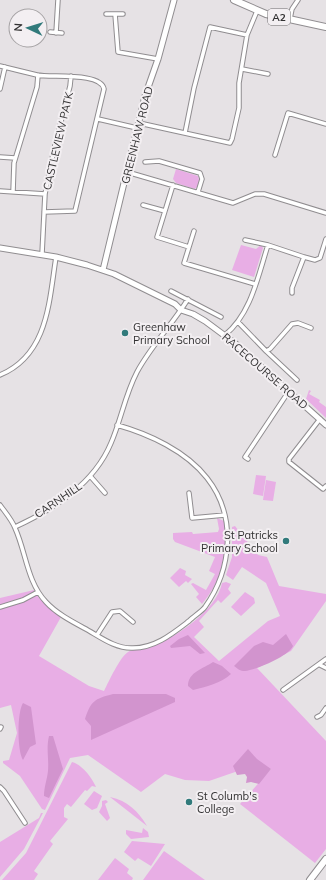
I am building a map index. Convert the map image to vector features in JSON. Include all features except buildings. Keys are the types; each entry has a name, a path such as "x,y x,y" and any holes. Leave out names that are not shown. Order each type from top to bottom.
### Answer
{"highway":[{"name":"A2","path":"234,0 257,11 326,26"},
{"path":"310,880 326,859"}],"main road":[{"name":"GREENHAW ROAD","path":"103,270 138,125 174,0"},
{"name":"RACECOURSE ROAD","path":"0,248 42,254 103,270 140,286 174,304 181,310 193,314 225,335 326,425"}],"street":[{"path":"56,33 58,0"},
{"path":"290,19 292,9 298,0"},
{"path":"98,119 186,133 230,142 237,120 247,35 257,11"},
{"path":"106,14 123,14"},
{"path":"115,14 118,52 158,59"},
{"path":"186,133 194,88 210,27 247,35"},
{"path":"50,32 62,33"},
{"path":"0,66 38,75 71,76 101,82 104,85 98,119 75,211 44,212"},
{"path":"0,89 5,67"},
{"path":"242,69 268,74"},
{"path":"13,192 15,158 36,93 38,75"},
{"name":"CASTLEVIEW PATK","path":"42,254 45,194 71,76"},
{"path":"275,155 288,113 326,124"},
{"path":"0,157 15,158"},
{"path":"145,162 159,161 200,173 202,180 198,192"},
{"path":"127,172 232,203 255,194 264,194 326,213"},
{"path":"173,185 157,237 189,247"},
{"path":"0,191 45,194"},
{"path":"143,205 165,211"},
{"path":"194,231 184,263 255,284"},
{"path":"245,240 268,245 315,260 320,258 326,239"},
{"path":"225,335 238,322 255,284 268,245"},
{"path":"0,375 22,362 33,350 40,338 45,324 56,257"},
{"path":"292,293 292,288 304,257"},
{"path":"171,291 221,317"},
{"name":"CARNHILL","path":"15,527 73,493 90,477 103,460 130,387 147,354 188,299"},
{"path":"238,322 297,380"},
{"path":"266,351 270,350 292,324 298,324 311,328"},
{"path":"248,459 245,457 289,391"},
{"path":"320,419 289,462 323,489 326,486"},
{"path":"0,505 15,527 29,572 38,592 46,603 59,613 109,642 127,648 150,646 168,637 204,608 222,577 226,560 228,537 225,515 217,493 207,477 196,467 160,441 117,425"},
{"path":"90,477 105,493"},
{"path":"190,493 192,518 225,515"},
{"path":"0,607 23,600 38,592"},
{"path":"97,635 112,612 120,611 133,622"},
{"path":"283,690 326,659"},
{"path":"320,664 326,668"},
{"path":"317,717 321,715 326,708"},
{"path":"0,787 25,823"}],"shaded area":[{"path":"176,169 198,176 199,183 195,189 176,183 173,179"},
{"path":"241,245 256,249 261,245 263,248 254,277 232,270"},
{"path":"309,390 311,391 309,394 320,400 319,402 326,407 326,418 306,399"},
{"path":"256,475 266,476 263,496 253,494"},
{"path":"266,480 276,482 273,501 263,500"},
{"path":"217,518 224,521 224,554 215,585 202,604 196,597 199,594 191,584 193,583 206,590 215,574 209,571 215,557 175,542 173,539 173,533 192,532 193,534 218,532 219,529"},
{"path":"235,526 258,555 267,557 279,586 326,594 326,601 291,651 257,668 326,741 326,849 315,863 240,804 271,769 238,771 209,781 185,780 165,774 141,792 88,755 70,758 45,810 42,809 20,776 3,763 3,761 9,760 17,733 11,705 0,708 0,598 34,590 39,598 61,617 39,656 89,686 104,691 115,670 128,652 147,649 182,631 212,603 222,583 226,582 231,584 228,589 231,593 221,603 218,600 199,621 204,627 194,637 219,661 268,621 280,616 266,583 242,567 233,580 226,575 232,557 232,527"},
{"path":"180,568 186,571 185,575 192,579 188,583 186,581 179,587 170,578"},
{"path":"245,592 254,598 255,603 241,616 231,607"},
{"path":"286,634 293,646 279,658 245,671 234,666 254,646 263,642 273,645"},
{"path":"188,635 205,653 200,654 190,646 171,648 170,646 179,639"},
{"path":"213,662 222,666 231,674 218,682 203,688 193,690 188,686 190,677 193,674"},
{"path":"113,694 166,694 175,698 175,702 91,740 91,726 85,719 89,708 97,699"},
{"path":"23,703 31,707 36,744 30,747 23,760 18,732"},
{"path":"49,736 53,736 63,769 49,798 44,796 44,790 48,771"},
{"path":"248,749 257,759 271,769 259,784 251,782 246,783 247,777 245,774 237,775 233,766"},
{"path":"72,762 79,765 86,772 96,787 92,786 87,791 85,790 71,807 67,804 64,808 64,817 68,819 50,841 53,844 34,871 38,874 34,880 2,880 26,853"},
{"path":"94,791 102,796 97,808 92,810 84,804"},
{"path":"110,797 122,801 132,807 147,826"},
{"path":"106,800 108,802 105,804 110,818 107,821 99,812 102,806 102,801"},
{"path":"41,813 43,813 24,849 0,877 0,842 39,818"},
{"path":"143,828 148,832 149,837 131,839 126,834 126,830 142,833"},
{"path":"132,841 165,844 151,866 138,858 135,861 124,852"},
{"path":"164,851 205,880 143,880"},
{"path":"115,858 129,869 127,873 133,878 132,880 98,880"}],"place":[{"name":"Greenhaw Primary School","path":"125,333"},
{"name":"St Patricks Primary School","path":"286,541"},
{"name":"St Columb's College","path":"189,802"}]}
